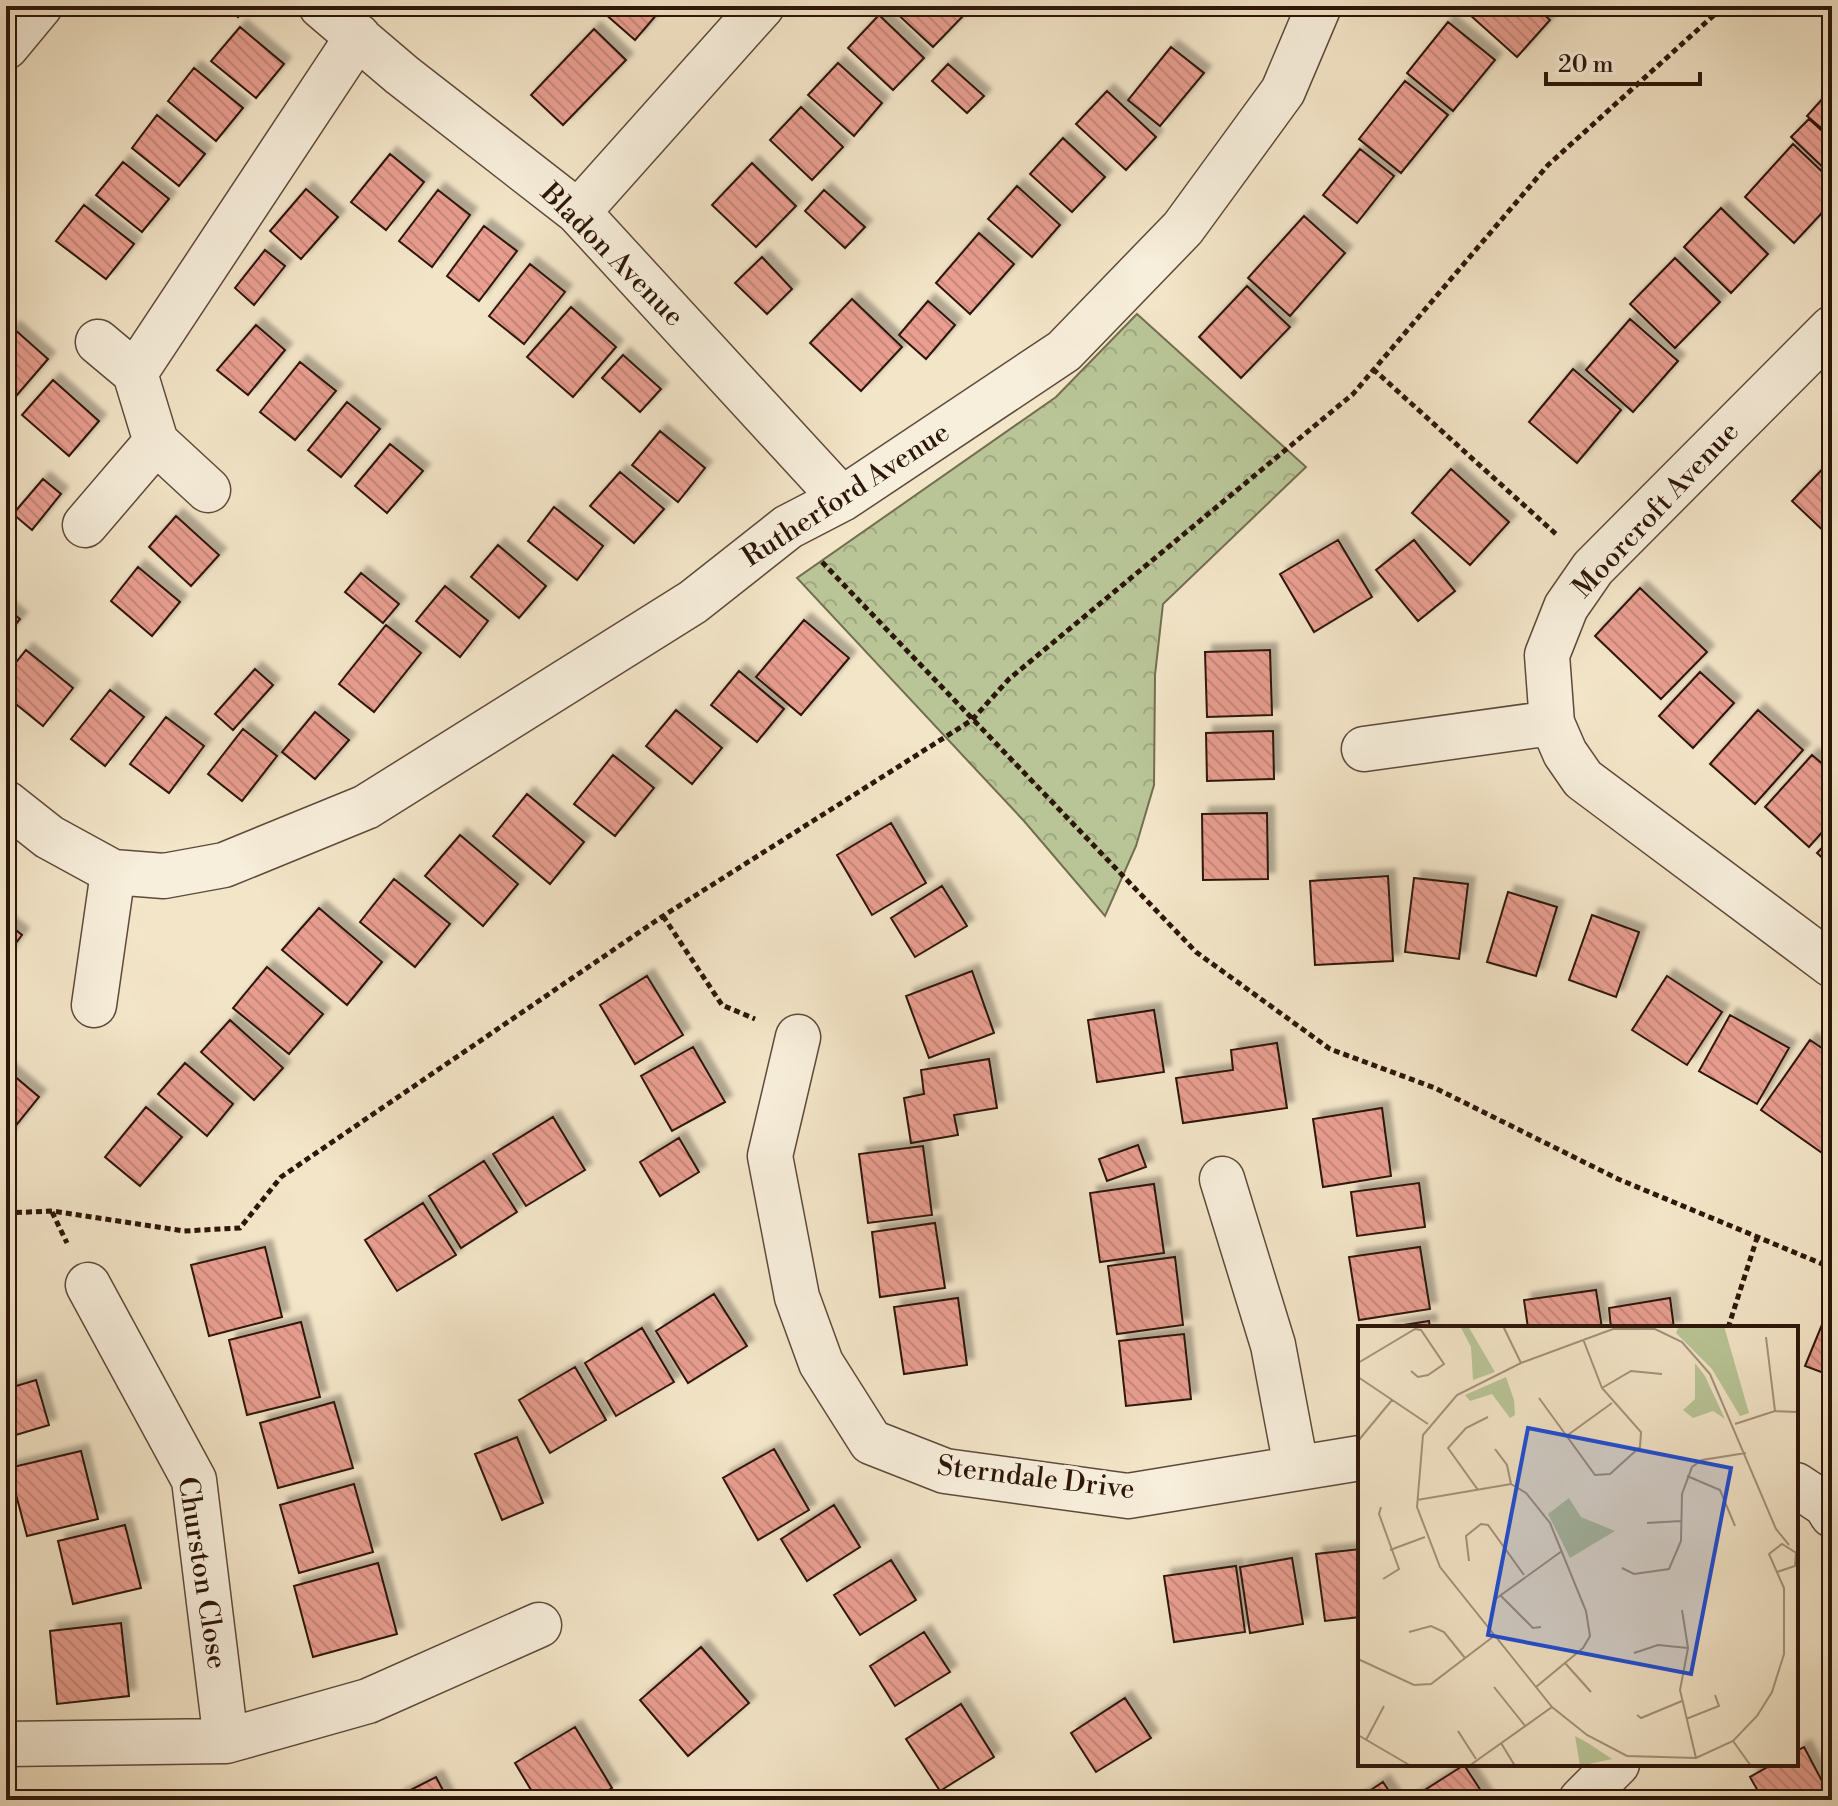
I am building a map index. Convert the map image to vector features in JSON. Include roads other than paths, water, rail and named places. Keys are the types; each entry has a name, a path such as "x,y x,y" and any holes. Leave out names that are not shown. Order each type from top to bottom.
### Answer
{"street":[{"path":"6,47 40,6"},
{"name":"Bladon Avenue","path":"321,6 578,212 842,499"},
{"path":"578,212 762,6"},
{"name":"Rutherford Avenue","path":"6,803 49,837 113,872 164,876 224,865 366,807 693,602 788,527 842,499 1064,351 1183,228 1283,91 1319,6"},
{"path":"135,373 358,36"},
{"name":"Moorcroft Avenue","path":"1831,332 1593,568 1566,607 1547,655 1552,723 1583,779 1832,965"},
{"path":"98,342 135,373 156,442 208,490"},
{"path":"85,525 156,442"},
{"path":"1364,749 1552,723"},
{"path":"94,1005 113,872"},
{"name":"Sterndale Drive","path":"798,1037 770,1156 797,1297 821,1363 871,1442 945,1471 1128,1496 1358,1458"},
{"path":"1222,1179 1273,1345 1296,1467"},
{"name":"Churston Close","path":"88,1285 194,1480 226,1741"},
{"path":"1798,1486 1826,1505 1832,1515"},
{"path":"6,1744 226,1741 368,1701 539,1625"},
{"path":"1581,1800 1615,1766"}]}
